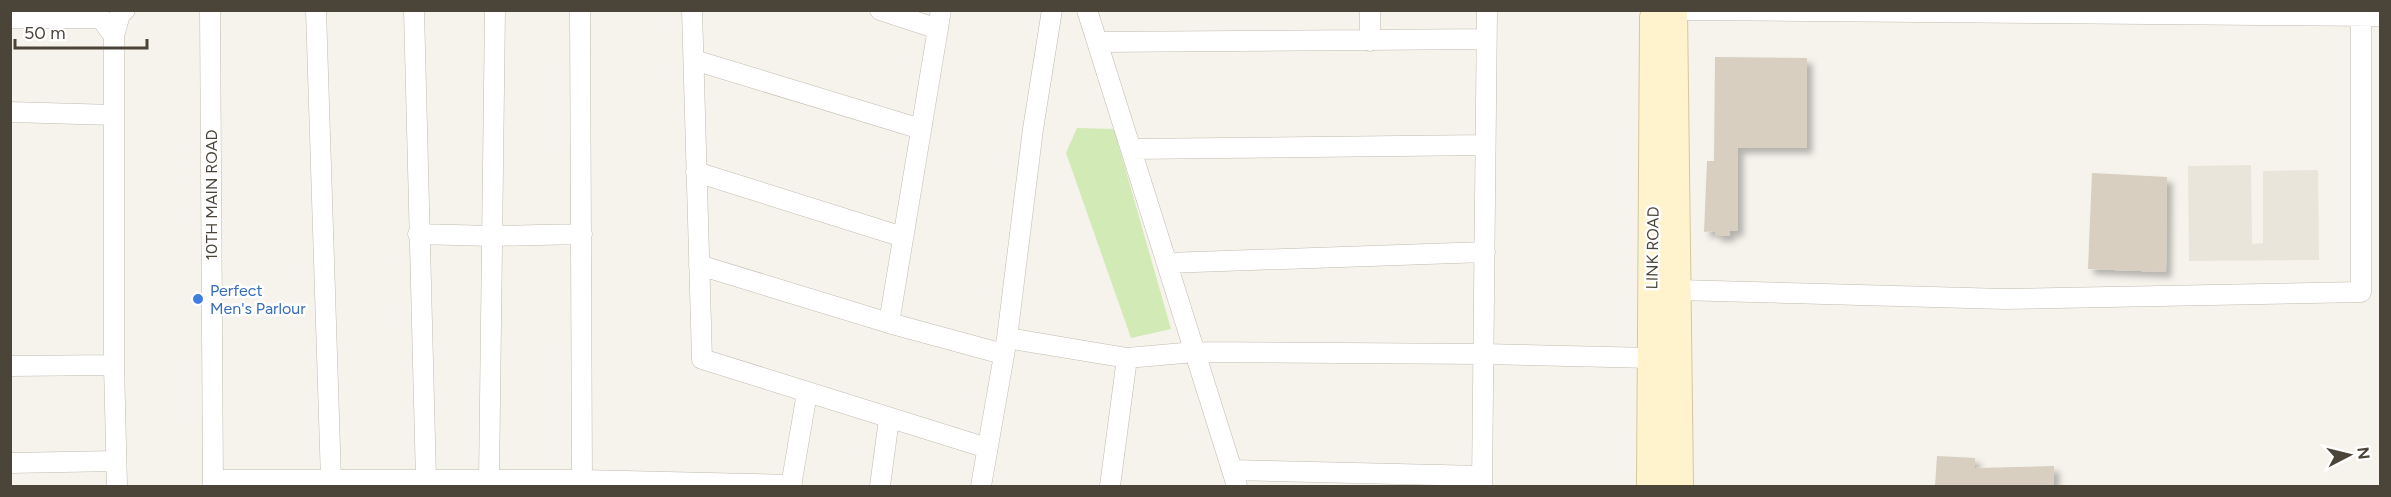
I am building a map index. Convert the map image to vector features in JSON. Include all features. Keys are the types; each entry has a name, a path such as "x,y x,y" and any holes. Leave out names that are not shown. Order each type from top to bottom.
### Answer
{"main road":[{"name":"LINK ROAD","path":"1651,486 1654,10"},
{"path":"1673,10 1680,486"}],"street":[{"path":"117,486 114,365 114,36 120,14 124,10"},
{"name":"10TH MAIN ROAD","path":"210,10 213,483"},
{"path":"316,10 331,480"},
{"path":"414,10 426,480"},
{"path":"489,480 495,10"},
{"path":"580,10 582,480"},
{"path":"692,10 702,359 987,448"},
{"path":"880,10 939,20 889,323"},
{"path":"981,486 1005,346 1033,129 1052,10"},
{"path":"1087,10 1234,478 1482,481 1486,10"},
{"path":"1370,10 1370,41"},
{"path":"1678,290 2005,299 2361,292 2371,16 1685,10"},
{"path":"10,18 97,14 114,36"},
{"path":"1097,42 1486,39"},
{"path":"694,60 921,129"},
{"path":"10,112 114,115"},
{"path":"1131,148 1485,145"},
{"path":"696,172 903,237"},
{"path":"418,234 492,236 582,234"},
{"path":"1167,263 1485,252"},
{"path":"699,265 889,323 1005,346 1127,358 1195,352 1652,358"},
{"path":"1110,486 1127,358"},
{"path":"10,366 114,365"},
{"path":"213,483 331,480 582,480 792,486 807,393"},
{"path":"879,486 889,419"},
{"path":"10,463 116,460"}],"shaded area":[{"path":"2251,165 2252,244 2263,243 2263,171 2318,170 2319,260 2189,261 2188,166"}],"green space":[{"path":"1077,128 1114,129 1171,329 1131,338 1066,153"}],"building":[{"path":"1715,57 1807,58 1807,148 1738,148 1738,231 1729,231 1730,236 1715,236 1715,231 1704,232 1707,161 1714,161"},
{"path":"2092,173 2167,177 2166,272 2088,269"},
{"path":"1937,456 1975,458 1975,468 2054,466 2054,486 1935,486"}],"place":[{"name":"Perfect Men's Parlour","path":"198,299"}]}
